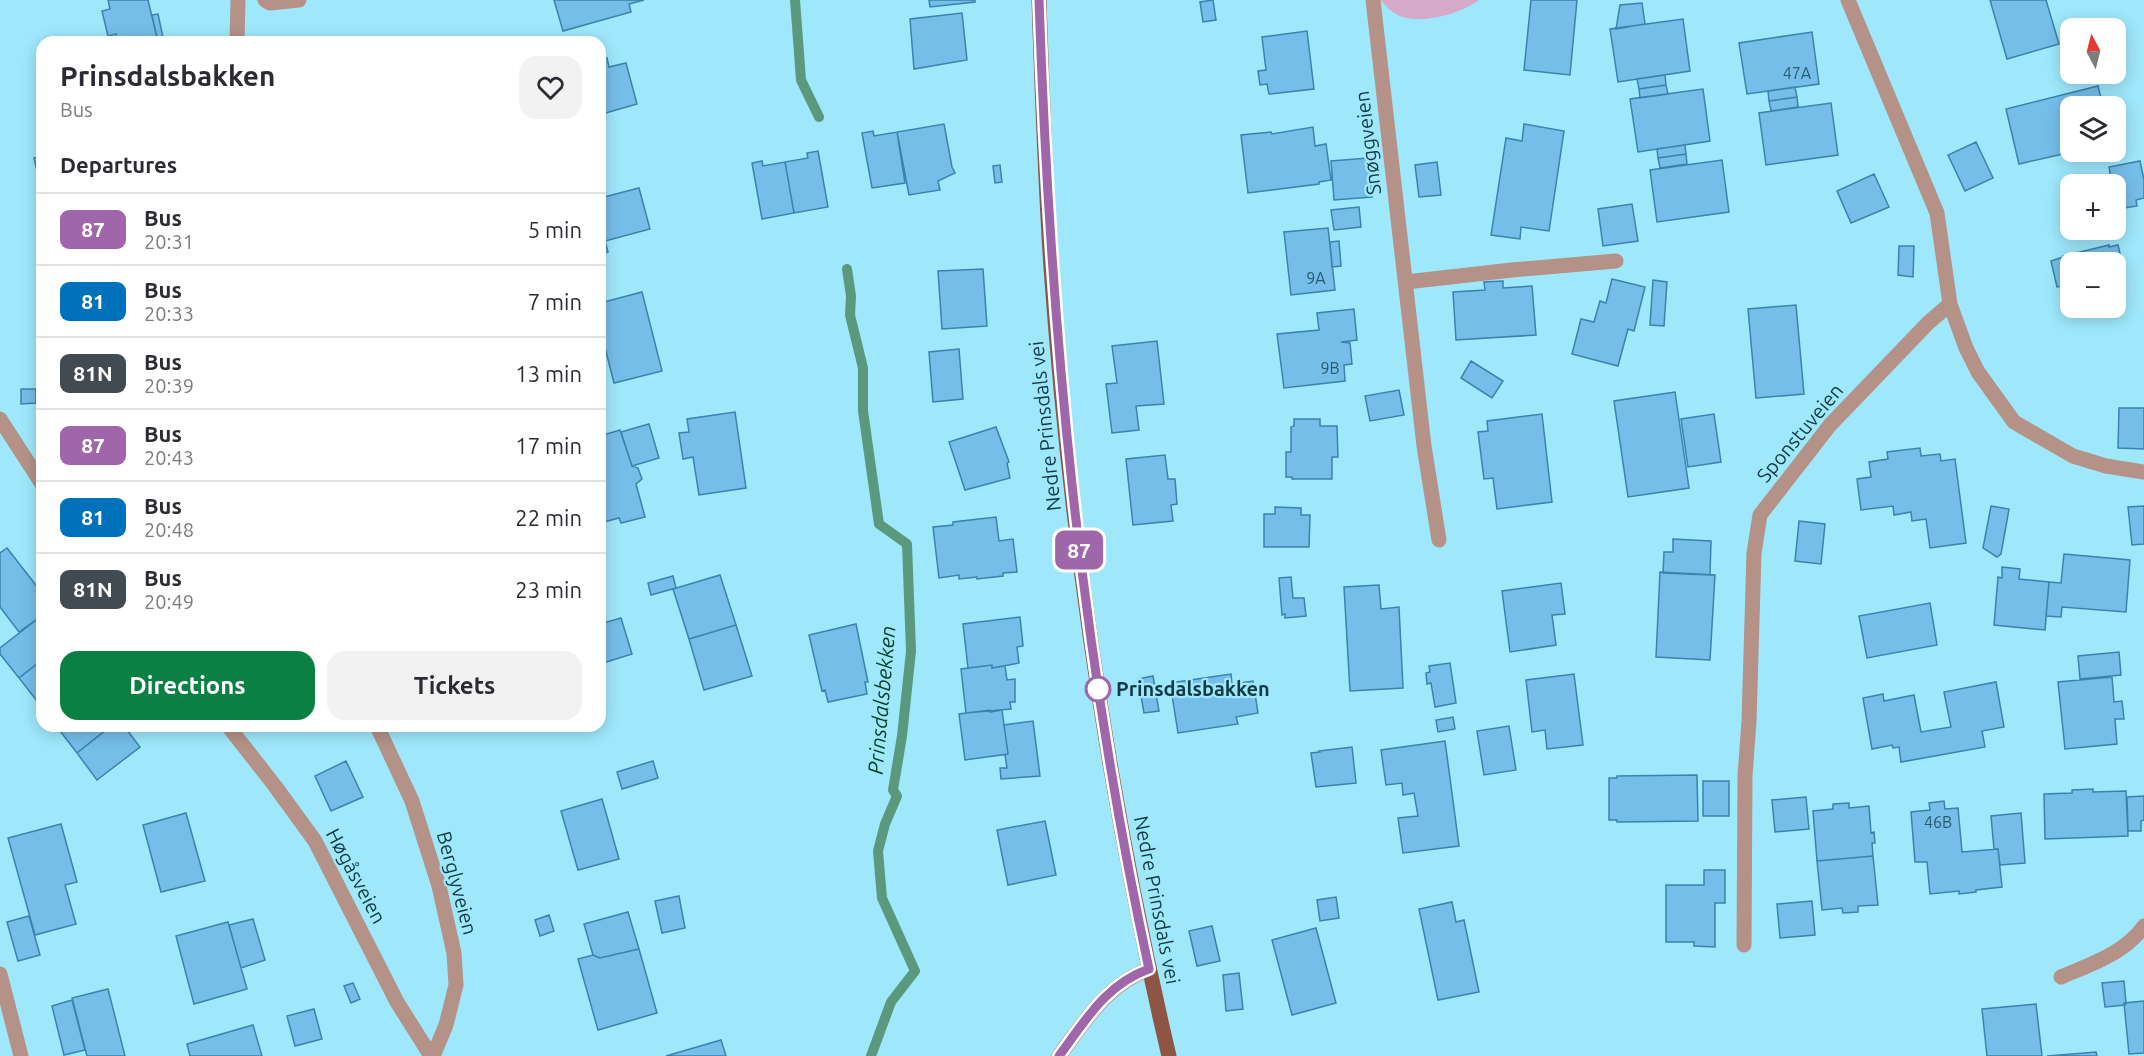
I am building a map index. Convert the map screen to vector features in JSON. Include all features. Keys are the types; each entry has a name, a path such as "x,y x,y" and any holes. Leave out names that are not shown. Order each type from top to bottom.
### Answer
{"main road":[{"name":"Nedre Prinsdals vei","path":"1039,0 1051,266 1077,531 1107,745 1129,874 1169,1056"}],"street":[{"path":"237,36 238,0"},
{"path":"265,0 270,3 299,0"},
{"name":"Snøggveien","path":"1373,0 1424,446 1438,540"},
{"path":"1848,0 1937,213 1950,304 1966,348 1978,372 2014,422 2073,456 2106,466 2144,472"},
{"path":"1406,282 1616,261"},
{"name":"Sponstuveien","path":"1744,945 1745,776 1754,552 1760,516 1830,425 1928,323 1950,304"},
{"path":"0,419 36,475"},
{"name":"Høgåsveien","path":"233,732 315,841 398,1002 432,1056"},
{"name":"Berglyveien","path":"380,732 412,801 439,886 453,953 456,985 446,1025 432,1056"},
{"path":"2061,977 2113,955 2144,926"},
{"path":"1059,1056 1091,1012 1113,988 1126,978 1149,969"},
{"path":"0,974 21,1056"}],"shaded area":[{"path":"1380,0 1479,0 1443,16 1412,19 1399,16"}],"building":[{"path":"108,0 148,0 157,36 116,36 116,34 108,36 102,11 110,9"},
{"path":"554,0 644,0 629,4 631,12 563,31"},
{"path":"929,0 975,0 975,2 930,7"},
{"path":"1213,0 1216,20 1203,22 1200,2"},
{"path":"1531,0 1577,0 1570,75 1524,70"},
{"path":"1990,0 2046,0 2059,44 2007,59"},
{"path":"1642,3 1645,24 1616,29 1620,5"},
{"path":"962,13 967,60 914,69 910,19"},
{"path":"158,14 163,36 157,36 152,15"},
{"path":"1683,19 1690,71 1618,82 1610,29"},
{"path":"1307,31 1314,89 1269,94 1267,84 1260,85 1258,71 1266,70 1262,37"},
{"path":"1812,32 1819,84 1747,94 1739,43"},
{"path":"606,58 609,67 626,63 637,104 606,113"},
{"path":"1665,75 1666,85 1639,89 1637,79"},
{"path":"1666,85 1668,94 1640,98 1639,89"},
{"path":"2098,86 2100,96 2060,96 2060,155 2019,164 2006,109"},
{"path":"1795,87 1797,97 1769,101 1768,91"},
{"path":"1703,89 1710,141 1638,152 1630,99"},
{"path":"1797,97 1798,107 1771,111 1769,101"},
{"path":"1831,103 1838,155 1766,165 1759,113"},
{"path":"944,124 955,173 938,181 940,190 909,195 897,132"},
{"path":"1524,124 1564,131 1549,231 1521,227 1520,239 1491,235 1506,138 1522,141"},
{"path":"1313,127 1315,146 1326,144 1331,180 1319,182 1319,184 1248,193 1241,135 1271,132 1272,134"},
{"path":"873,131 874,136 897,132 905,183 872,188 862,133"},
{"path":"1976,142 1993,178 1965,191 1948,155"},
{"path":"1685,145 1686,154 1658,158 1657,149"},
{"path":"818,151 828,207 794,213 785,162 808,158 807,153"},
{"path":"1686,154 1687,164 1660,168 1658,158"},
{"path":"1368,158 1372,197 1334,200 1331,161"},
{"path":"1722,160 1729,212 1657,222 1650,170"},
{"path":"762,161 763,166 785,162 794,213 762,219 752,163"},
{"path":"2140,161 2144,180 2144,198 2136,200 2137,206 2126,208 2126,174 2110,174 2109,167"},
{"path":"1437,162 1441,195 1419,197 1415,165"},
{"path":"1000,165 1002,182 995,183 993,166"},
{"path":"1874,174 1889,207 1851,223 1837,191"},
{"path":"639,188 650,229 606,241 606,196"},
{"path":"1632,204 1638,241 1603,246 1598,209"},
{"path":"1359,207 1361,227 1334,230 1331,210"},
{"path":"1328,228 1335,290 1291,295 1284,232"},
{"path":"1339,241 1341,266 1332,267 1330,242"},
{"path":"2118,245 2120,252 2080,252"},
{"path":"1899,246 1914,246 1913,277 1898,275"},
{"path":"2060,258 2060,287 2057,287 2051,261"},
{"path":"983,269 987,326 942,329 938,271"},
{"path":"1612,279 1645,287 1634,331 1628,329 1618,366 1572,354 1581,319 1594,322 1600,301 1606,303"},
{"path":"1653,280 1667,282 1664,326 1650,325"},
{"path":"1503,281 1503,288 1532,286 1536,335 1456,340 1453,292 1485,290 1484,282"},
{"path":"642,292 662,371 614,383 606,352 606,301"},
{"path":"1796,305 1804,394 1756,398 1748,309"},
{"path":"1354,309 1357,340 1341,342 1350,343 1352,364 1344,365 1345,381 1284,388 1277,334 1319,330 1317,313"},
{"path":"1157,341 1164,404 1136,406 1139,430 1112,433 1106,384 1117,383 1112,346"},
{"path":"959,349 963,399 933,402 929,352"},
{"path":"1471,361 1503,381 1492,398 1461,378"},
{"path":"21,389 36,389 36,403 21,404"},
{"path":"1399,390 1404,415 1370,421 1365,396"},
{"path":"1675,392 1689,488 1628,497 1614,401"},
{"path":"2119,408 2144,408 2144,449 2118,448"},
{"path":"735,412 746,488 699,495 693,457 683,459 679,433 689,432 687,419"},
{"path":"1542,414 1552,502 1497,509 1493,478 1484,479 1478,432 1488,431 1487,421"},
{"path":"1714,414 1721,462 1688,467 1681,419"},
{"path":"1294,419 1320,419 1320,426 1337,426 1338,457 1332,457 1332,479 1286,477 1286,452 1291,452 1291,427 1294,426"},
{"path":"649,424 659,458 632,466 621,432"},
{"path":"996,427 1009,462 1007,463 1010,478 965,490 949,442"},
{"path":"620,430 632,466 638,468 642,479 636,484 645,517 621,523 619,518 606,521 606,434"},
{"path":"1920,448 1921,456 1940,454 1941,461 1955,459 1966,543 1930,548 1926,519 1912,521 1911,512 1894,515 1893,506 1861,510 1857,479 1871,477 1869,462 1888,459 1887,452"},
{"path":"1165,455 1168,479 1175,479 1177,504 1171,505 1173,521 1133,525 1126,459"},
{"path":"1991,506 2009,509 2001,554 1997,557 1983,548"},
{"path":"2144,506 2144,544 2132,545 2128,507"},
{"path":"1275,507 1301,508 1301,515 1310,515 1309,547 1264,547 1264,514 1275,514"},
{"path":"996,517 999,541 1013,539 1017,572 977,579 977,577 959,579 959,575 939,578 933,527 953,525 953,522"},
{"path":"1799,521 1825,524 1821,564 1795,561"},
{"path":"1673,539 1711,541 1710,575 1663,573 1664,552 1673,552"},
{"path":"7,548 36,585 36,620 19,632 0,607 0,553"},
{"path":"2064,554 2130,560 2126,612 2062,607 2061,617 2046,616 2049,582 2061,583"},
{"path":"2002,567 2020,569 2019,579 2049,582 2045,630 1994,625 1998,577 2002,578"},
{"path":"1660,572 1715,575 1710,660 1656,657"},
{"path":"720,575 736,625 689,639 673,589"},
{"path":"673,576 676,588 651,595 648,583"},
{"path":"1291,577 1293,598 1304,598 1306,616 1285,618 1285,614 1282,615 1279,578"},
{"path":"1561,583 1565,614 1552,615 1556,645 1510,652 1502,591"},
{"path":"1379,585 1381,609 1399,607 1403,688 1350,691 1344,587"},
{"path":"1930,603 1937,645 1867,658 1859,616"},
{"path":"1020,617 1023,646 1017,647 1019,663 992,668 992,665 968,668 963,624"},
{"path":"621,618 632,654 606,662 606,622"},
{"path":"36,620 36,665 19,678 0,654 0,648"},
{"path":"856,624 868,682 865,682 867,694 828,702 825,690 822,691 809,635"},
{"path":"736,625 752,676 704,690 689,639"},
{"path":"2119,652 2121,675 2080,679 2078,656"},
{"path":"1450,663 1456,703 1435,707 1431,683 1427,684 1426,673 1430,672 1429,666"},
{"path":"36,665 36,700 19,678"},
{"path":"992,665 992,668 1005,666 1007,680 1015,679 1015,702 1010,702 1011,709 966,713 961,669"},
{"path":"1231,674 1232,684 1253,681 1258,713 1236,717 1238,724 1178,733 1170,683"},
{"path":"1574,674 1583,745 1547,749 1545,730 1532,732 1526,680"},
{"path":"1153,676 1159,711 1144,713 1138,679"},
{"path":"2112,677 2114,702 2122,701 2124,719 2115,719 2117,744 2065,749 2058,682"},
{"path":"1996,682 2004,727 1982,731 1985,747 1901,762 1899,747 1893,748 1892,745 1872,749 1863,698 1883,694 1884,701 1914,695 1921,732 1951,727 1944,692"},
{"path":"990,710 990,712 1002,710 1008,754 965,760 959,714"},
{"path":"1453,717 1455,729 1438,732 1436,720"},
{"path":"1033,721 1040,776 1001,779 1000,768 1007,768 1005,755 1008,754 1004,725"},
{"path":"1509,726 1516,770 1484,775 1477,731"},
{"path":"61,732 103,732 77,753"},
{"path":"103,732 129,732 140,747 97,780 77,753"},
{"path":"1445,741 1459,846 1403,853 1398,818 1418,816 1414,793 1403,795 1402,783 1386,785 1381,750"},
{"path":"1352,747 1356,783 1316,787 1311,753"},
{"path":"346,761 363,797 331,811 315,776"},
{"path":"653,761 658,778 622,789 617,772"},
{"path":"1697,775 1698,821 1617,822 1617,820 1609,820 1609,778"},
{"path":"1703,781 1729,781 1729,816 1703,816"},
{"path":"2093,789 2093,792 2126,791 2128,836 2045,839 2044,794 2072,793 2072,790"},
{"path":"2144,796 2144,820 2141,821 2141,831 2128,831 2127,797"},
{"path":"1806,797 1809,829 1775,832 1772,800"},
{"path":"602,799 619,859 578,870 561,811"},
{"path":"1944,801 1945,809 1958,808 1962,852 1998,849 2002,887 1959,894 1959,891 1930,894 1927,862 1915,862 1911,812 1930,810 1929,803"},
{"path":"1849,803 1849,808 1869,806 1871,833 1874,832 1875,843 1872,843 1873,856 1817,861 1813,811 1833,809 1833,804"},
{"path":"186,813 205,881 161,892 143,825"},
{"path":"2021,813 2025,863 2000,865 1998,849 1994,849 1991,816"},
{"path":"1045,821 1056,875 1008,885 997,830"},
{"path":"61,824 77,882 65,885 76,924 35,935 8,838"},
{"path":"1873,856 1878,905 1858,906 1858,912 1843,913 1842,908 1822,910 1817,861"},
{"path":"1704,870 1725,870 1725,903 1715,903 1715,947 1694,946 1694,942 1666,942 1666,885 1704,885"},
{"path":"679,896 685,928 662,933 655,901"},
{"path":"1336,897 1339,918 1320,921 1317,900"},
{"path":"1812,901 1815,935 1780,938 1777,904"},
{"path":"1452,902 1456,922 1464,920 1479,992 1438,1000 1419,909"},
{"path":"628,912 639,949 600,958 593,955 584,924"},
{"path":"549,915 554,931 540,936 535,920"},
{"path":"29,916 40,955 18,961 7,922"},
{"path":"253,919 265,960 241,968 229,925"},
{"path":"228,922 247,989 194,1004 176,936"},
{"path":"1212,926 1220,961 1197,966 1189,931"},
{"path":"1316,928 1336,1003 1292,1015 1272,940"},
{"path":"639,949 657,1013 598,1030 578,959 593,955 600,958"},
{"path":"1239,973 1243,1009 1226,1011 1223,975"},
{"path":"2124,981 2125,1005 2105,1007 2102,983"},
{"path":"353,983 360,999 351,1003 344,986"},
{"path":"108,989 125,1056 87,1056 72,998"},
{"path":"72,1000 85,1050 64,1055 52,1006"},
{"path":"2144,1001 2144,1053 2129,1054 2124,1003"},
{"path":"2036,1004 2042,1056 1987,1056 1982,1009"},
{"path":"314,1009 322,1039 295,1046 287,1016"},
{"path":"253,1025 262,1056 190,1056 187,1044"},
{"path":"721,1040 726,1056 666,1056"},
{"path":"2096,1052 2097,1056 2047,1056"}],"waterway":[{"name":"Prinsdalsbekken","path":"795,0 801,80 819,117"},
{"name":"Prinsdalsbekken","path":"847,269 851,296 850,315 863,368 863,411 879,524 907,544 911,651 902,736 893,790 897,796 885,824 878,851 882,898 915,971 891,1002 871,1056"}],"bus line":[{"name":"87","path":"1039,0 1051,266 1078,543 1107,745 1129,874 1149,969 1126,978 1113,988 1091,1012 1059,1056"}],"place":[{"name":"Prinsdalsbakken","path":"1098,689"}]}
